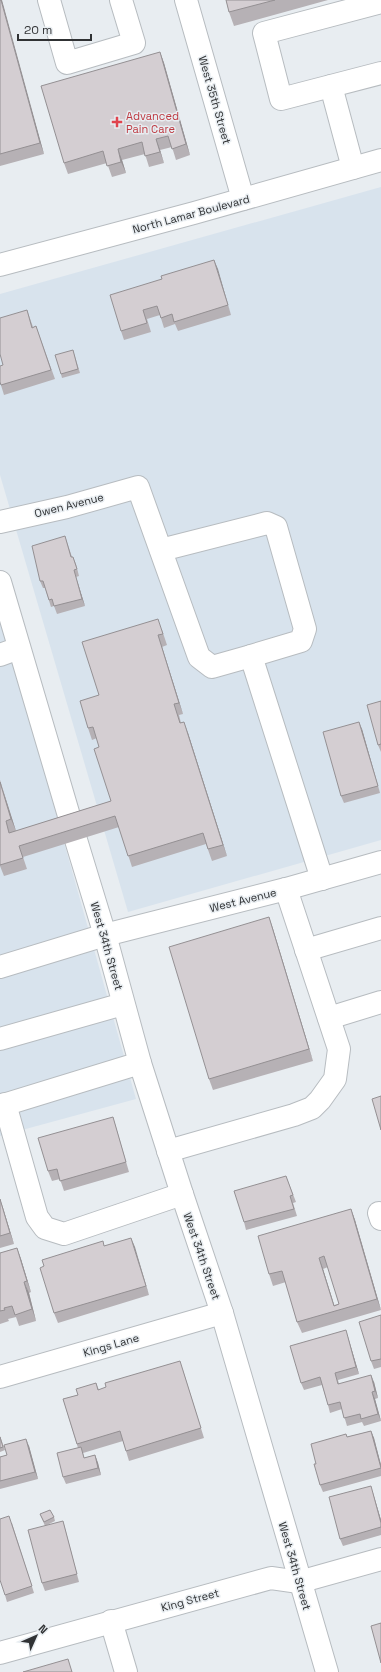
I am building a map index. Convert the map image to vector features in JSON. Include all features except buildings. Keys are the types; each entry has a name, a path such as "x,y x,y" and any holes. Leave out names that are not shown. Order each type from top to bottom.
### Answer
{"street":[{"path":"50,0 67,63 134,43 121,0"},
{"name":"West 35th Street","path":"186,0 243,199"},
{"path":"381,2 264,33 281,99 381,73"},
{"path":"331,86 353,168"},
{"name":"North Lamar Boulevard","path":"0,265 381,160"},
{"name":"Owen Avenue","path":"0,522 67,507 138,487 161,550"},
{"path":"267,523 276,527 305,629 301,641 212,667 198,657 161,550 267,523"},
{"name":"West 34th Street","path":"0,582 10,652 74,833 105,935 140,1063 222,1312 327,1672"},
{"path":"251,656 322,879"},
{"name":"West Avenue","path":"0,967 105,935 286,889 381,862"},
{"path":"168,1151 294,1115 312,1108 320,1100 335,1079 339,1049 286,889"},
{"path":"306,950 381,928"},
{"path":"329,1018 381,1002"},
{"path":"0,1039 124,1004"},
{"path":"140,1063 3,1105 37,1218 45,1228 64,1234 182,1194"},
{"name":"Kings Lane","path":"0,1377 222,1312"},
{"name":"King Street","path":"0,1653 111,1621 271,1578 300,1582 381,1559"},
{"path":"111,1621 126,1672"}],"shaded area":[{"path":"381,187 381,840 128,912 0,475 0,294"},
{"path":"0,614 136,1099 0,1136"}],"place":[{"name":"Advanced Pain Care","path":"117,122"}]}
